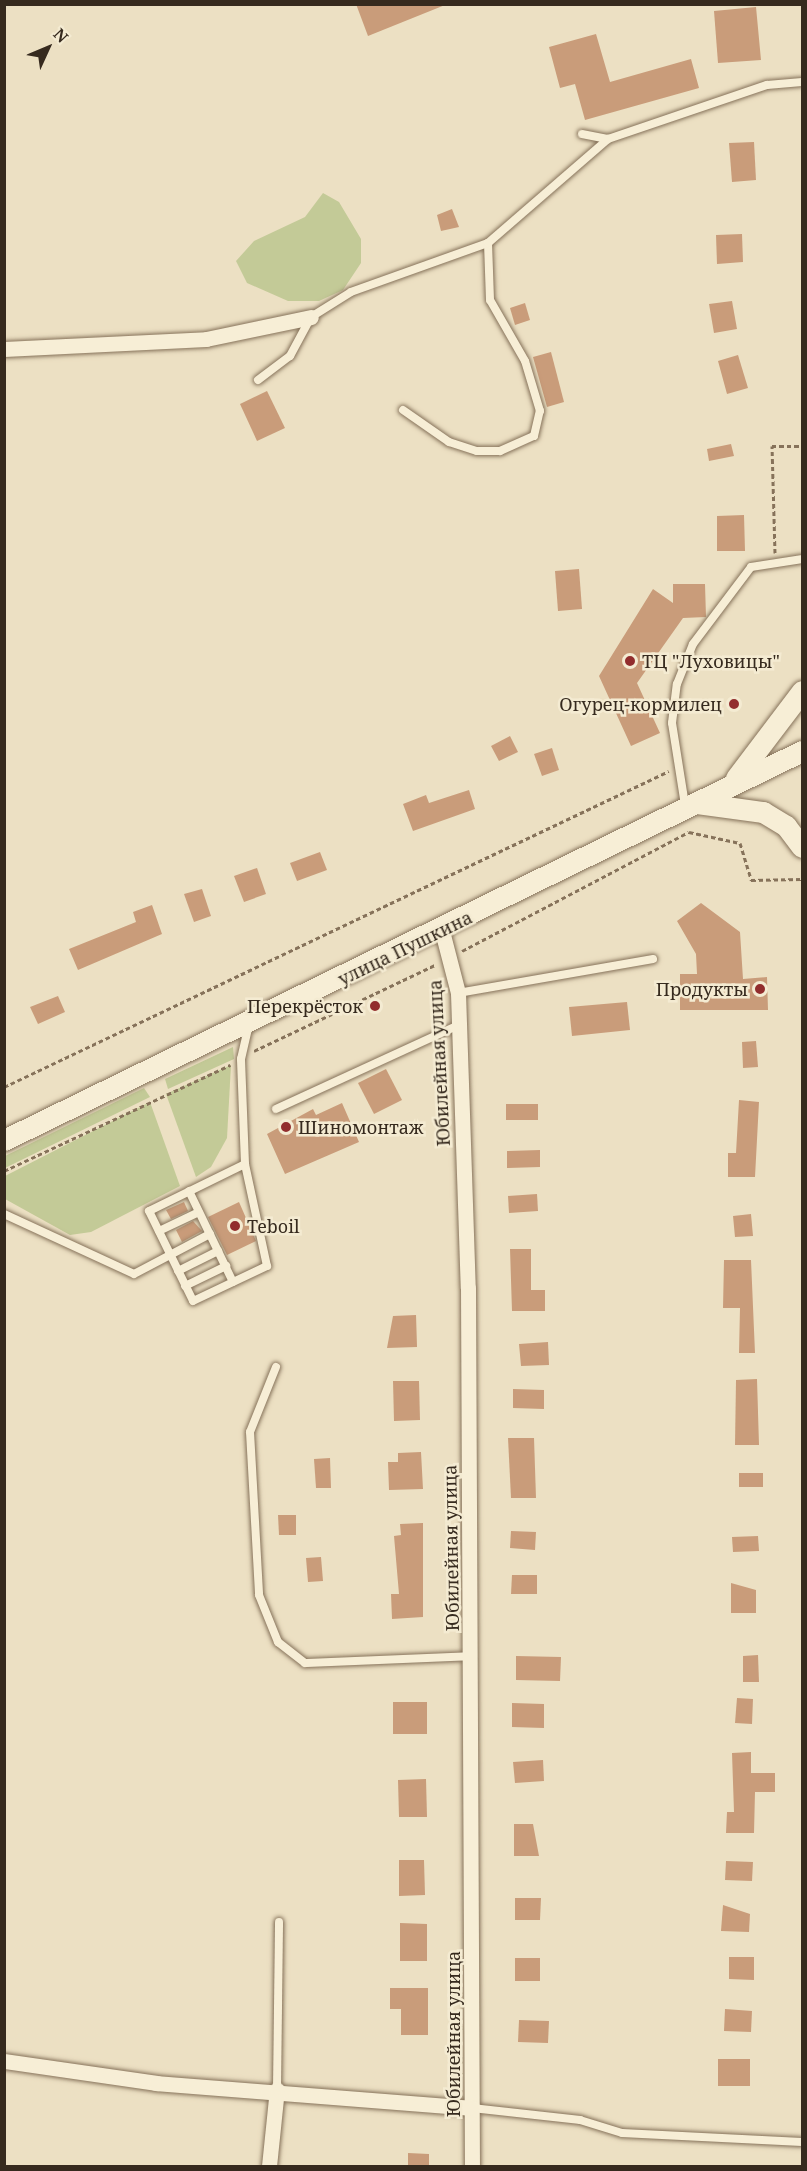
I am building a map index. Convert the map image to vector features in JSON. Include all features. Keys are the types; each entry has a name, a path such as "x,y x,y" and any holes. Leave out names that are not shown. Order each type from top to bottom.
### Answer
{"main road":[{"path":"725,789 753,760 802,691"},
{"name":"улица Пушкина","path":"4,1140 442,931 802,751"},
{"path":"691,805 763,812 786,826 802,848"}],"street":[{"path":"4,349 206,339 311,317"},
{"name":"Юбилейная улица","path":"442,931 452,957 458,993 459,1025 472,1656 472,2166"},
{"path":"4,2061 156,2083 277,2089 472,2108"},
{"path":"269,2166 277,2089"}],"lane":[{"path":"258,380 290,356 311,317 351,292 488,243 608,139 768,85 802,82"},
{"path":"582,134 608,139"},
{"path":"402,410 449,441 477,451 500,451 534,436 540,411 525,362 490,300 488,243"},
{"path":"691,805 679,767 672,723 677,684 693,644 751,567 802,559"},
{"path":"458,993 653,959"},
{"path":"245,1164 149,1211 193,1301 267,1266 245,1164 242,1059 249,1023"},
{"path":"276,1109 459,1025"},
{"path":"189,1191 233,1282"},
{"path":"159,1232 199,1212"},
{"path":"4,1215 134,1274 210,1234"},
{"path":"178,1271 218,1251"},
{"path":"185,1286 226,1266"},
{"path":"276,1367 250,1432 259,1595 278,1642 305,1663 472,1656"},
{"path":"277,2089 279,1922"},
{"path":"472,2108 580,2120 622,2133 802,2142"}],"path":[{"path":"776,563 772,446 802,446"},
{"path":"4,1087 679,767"},
{"path":"4,1171 242,1059 267,1042 452,957 688,832 740,843 751,880 802,879"}],"green space":[{"path":"323,193 339,202 361,239 361,263 343,290 319,301 288,301 247,283 236,261 254,241 305,217"},
{"path":"233,1047 234,1059 168,1089 165,1079"},
{"path":"231,1065 227,1138 211,1167 196,1177 166,1094"},
{"path":"144,1088 150,1097 5,1168 5,1156"},
{"path":"150,1102 180,1186 91,1232 70,1235 5,1199 5,1176"}],"building":[{"path":"356,4 445,4 445,5 368,36"},
{"path":"756,7 761,60 718,63 714,11"},
{"path":"596,34 610,82 691,59 699,88 585,120 575,84 560,88 549,47"},
{"path":"754,142 756,180 732,182 729,143"},
{"path":"452,209 459,227 441,231 437,215"},
{"path":"742,234 743,262 717,264 716,235"},
{"path":"732,301 737,329 714,333 709,304"},
{"path":"525,303 530,320 515,325 510,308"},
{"path":"551,352 564,402 547,407 533,357"},
{"path":"738,355 748,388 727,394 718,361"},
{"path":"267,391 285,428 257,441 240,404"},
{"path":"731,444 734,456 709,461 707,449"},
{"path":"744,515 745,551 717,551 717,516"},
{"path":"579,569 582,609 558,611 555,571"},
{"name":"ТЦ \"Луховицы\"","path":"673,584 705,584 706,617 683,618 637,683 660,733 631,746 599,676 653,589 673,603"},
{"path":"510,736 518,752 499,761 491,746"},
{"path":"552,748 559,770 542,776 534,754"},
{"path":"469,790 475,809 413,831 403,804 426,795 429,803"},
{"path":"320,852 327,870 297,881 290,863"},
{"path":"257,868 266,894 244,902 234,876"},
{"path":"202,889 211,916 194,922 184,894"},
{"path":"701,903 740,932 743,979 767,977 768,1010 680,1010 680,974 697,974 696,954 677,921"},
{"path":"152,905 162,934 78,970 69,949 136,922 133,912"},
{"path":"58,996 65,1012 38,1024 30,1007"},
{"path":"627,1002 630,1030 572,1036 569,1007"},
{"path":"756,1041 758,1067 743,1068 742,1042"},
{"path":"386,1069 402,1100 374,1114 358,1083"},
{"path":"739,1100 759,1102 755,1177 728,1177 728,1153 736,1153"},
{"path":"342,1103 359,1142 285,1174 267,1134 313,1109 316,1115"},
{"path":"506,1104 538,1104 538,1120 506,1120"},
{"path":"540,1150 540,1167 507,1168 507,1151"},
{"path":"537,1194 538,1211 509,1213 508,1196"},
{"path":"184,1202 188,1211 171,1219 166,1210"},
{"path":"239,1202 256,1241 227,1255 208,1217"},
{"path":"751,1214 753,1236 735,1237 733,1216"},
{"path":"193,1221 202,1231 182,1242 176,1230"},
{"path":"510,1249 531,1249 531,1290 545,1290 545,1311 512,1311"},
{"path":"724,1260 751,1260 755,1353 739,1353 740,1308 723,1308"},
{"path":"416,1315 417,1347 387,1348 393,1316"},
{"path":"548,1342 549,1365 521,1366 519,1344"},
{"path":"757,1379 759,1445 735,1445 736,1380"},
{"path":"393,1381 419,1381 420,1420 394,1421"},
{"path":"513,1389 544,1390 544,1409 513,1408"},
{"path":"508,1438 534,1438 536,1498 511,1498"},
{"path":"421,1452 423,1489 389,1490 388,1462 398,1462 398,1453"},
{"path":"330,1458 331,1488 316,1488 314,1459"},
{"path":"739,1473 763,1473 763,1487 739,1487"},
{"path":"278,1515 296,1515 296,1535 279,1535"},
{"path":"423,1523 423,1617 392,1619 391,1594 399,1594 394,1536 401,1535 400,1524"},
{"path":"511,1531 536,1532 535,1550 510,1548"},
{"path":"758,1536 759,1551 733,1552 732,1537"},
{"path":"321,1557 323,1581 308,1582 306,1558"},
{"path":"512,1575 537,1575 537,1594 511,1594"},
{"path":"731,1583 756,1590 756,1613 731,1613"},
{"path":"758,1655 759,1682 743,1682 743,1656"},
{"path":"516,1656 561,1657 560,1681 516,1680"},
{"path":"737,1698 753,1699 752,1724 735,1723"},
{"path":"393,1702 427,1702 427,1734 393,1734"},
{"path":"512,1703 544,1704 544,1728 512,1727"},
{"path":"751,1752 751,1773 775,1773 775,1792 755,1792 754,1833 726,1833 727,1812 734,1812 732,1753"},
{"path":"543,1760 544,1781 515,1783 513,1762"},
{"path":"426,1779 427,1817 399,1817 398,1780"},
{"path":"514,1824 533,1824 539,1856 514,1856"},
{"path":"399,1860 424,1860 425,1895 399,1896"},
{"path":"726,1861 753,1862 752,1881 725,1880"},
{"path":"515,1898 541,1898 540,1920 515,1920"},
{"path":"723,1905 750,1914 749,1932 721,1931"},
{"path":"400,1923 427,1924 427,1961 400,1961"},
{"path":"729,1957 754,1957 754,1980 729,1979"},
{"path":"515,1958 540,1958 540,1981 515,1981"},
{"path":"390,1988 428,1988 428,2035 401,2035 401,2009 390,2009"},
{"path":"725,2009 752,2011 751,2032 724,2031"},
{"path":"519,2020 549,2021 548,2043 518,2042"},
{"path":"718,2059 750,2059 750,2086 718,2086"},
{"path":"408,2153 429,2154 429,2166 408,2166"}],"place":[{"name":"ТЦ \"Луховицы\"","path":"630,661"},
{"name":"Огурец-кормилец","path":"734,704"},
{"name":"Продукты","path":"760,989"},
{"name":"Перекрёсток","path":"375,1006"},
{"name":"Шиномонтаж","path":"286,1127"},
{"name":"Teboil","path":"235,1226"}]}
